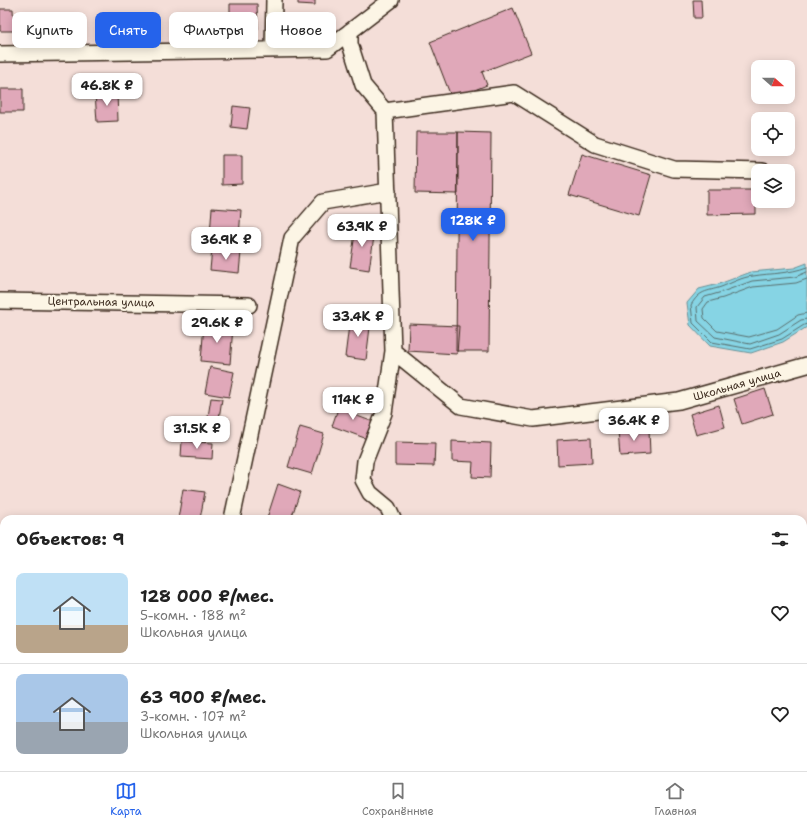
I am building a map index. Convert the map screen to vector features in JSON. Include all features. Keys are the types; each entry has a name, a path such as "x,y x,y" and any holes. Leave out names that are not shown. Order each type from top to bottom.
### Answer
{"street":[{"path":"273,50 274,0"},
{"path":"0,54 327,50 391,0"},
{"path":"350,31 350,44 363,85 385,111 393,351 384,413 365,461 363,480 370,493 388,508 391,515"},
{"path":"385,111 514,93 595,144 674,169 751,171"},
{"path":"233,515 292,238 323,202 388,190"},
{"name":"Центральная улица","path":"0,301 249,304"},
{"name":"Школьная улица","path":"393,351 461,406 533,419 679,401 807,365"}],"water":[{"path":"807,263 807,327 783,342 751,353 710,346 690,325 687,303 699,289 719,284 751,272 794,268"}],"building":[{"path":"298,0 315,0 315,5 298,4"},
{"path":"693,0 701,0 702,18 694,18"},
{"path":"230,4 257,4 257,12 230,12"},
{"path":"513,8 531,53 482,72 487,85 452,99 430,42"},
{"path":"0,9 13,9 12,31 0,31"},
{"path":"0,89 23,89 23,112 0,112"},
{"path":"117,92 118,121 97,122 95,93"},
{"path":"233,106 250,108 247,129 231,127"},
{"path":"416,132 458,132 458,194 415,193"},
{"path":"458,132 491,133 489,351 456,351"},
{"path":"582,154 651,175 639,216 569,195"},
{"path":"222,155 242,155 242,184 222,185"},
{"path":"707,190 751,190 751,208 756,208 756,214 707,215"},
{"path":"212,208 241,210 239,237 210,235"},
{"path":"356,227 375,230 369,270 350,267"},
{"path":"212,249 241,252 239,273 210,270"},
{"path":"350,317 371,319 366,360 345,357"},
{"path":"204,324 233,327 230,364 201,361"},
{"path":"409,324 459,326 457,354 408,351"},
{"path":"210,367 234,372 229,397 205,393"},
{"path":"765,389 773,414 742,424 734,399"},
{"path":"342,397 356,402 352,414 376,423 370,440 332,426"},
{"path":"211,398 222,399 218,425 207,423"},
{"path":"719,405 725,427 696,435 690,414"},
{"path":"300,427 324,434 312,474 288,467"},
{"path":"649,429 650,454 620,456 618,431"},
{"path":"591,438 592,463 558,465 557,440"},
{"path":"182,441 213,443 212,459 181,457"},
{"path":"452,441 491,443 490,478 472,477 473,462 452,461"},
{"path":"395,442 435,443 434,466 395,465"},
{"path":"278,484 300,492 292,515 268,515"},
{"path":"183,489 205,492 201,515 179,515"}]}
